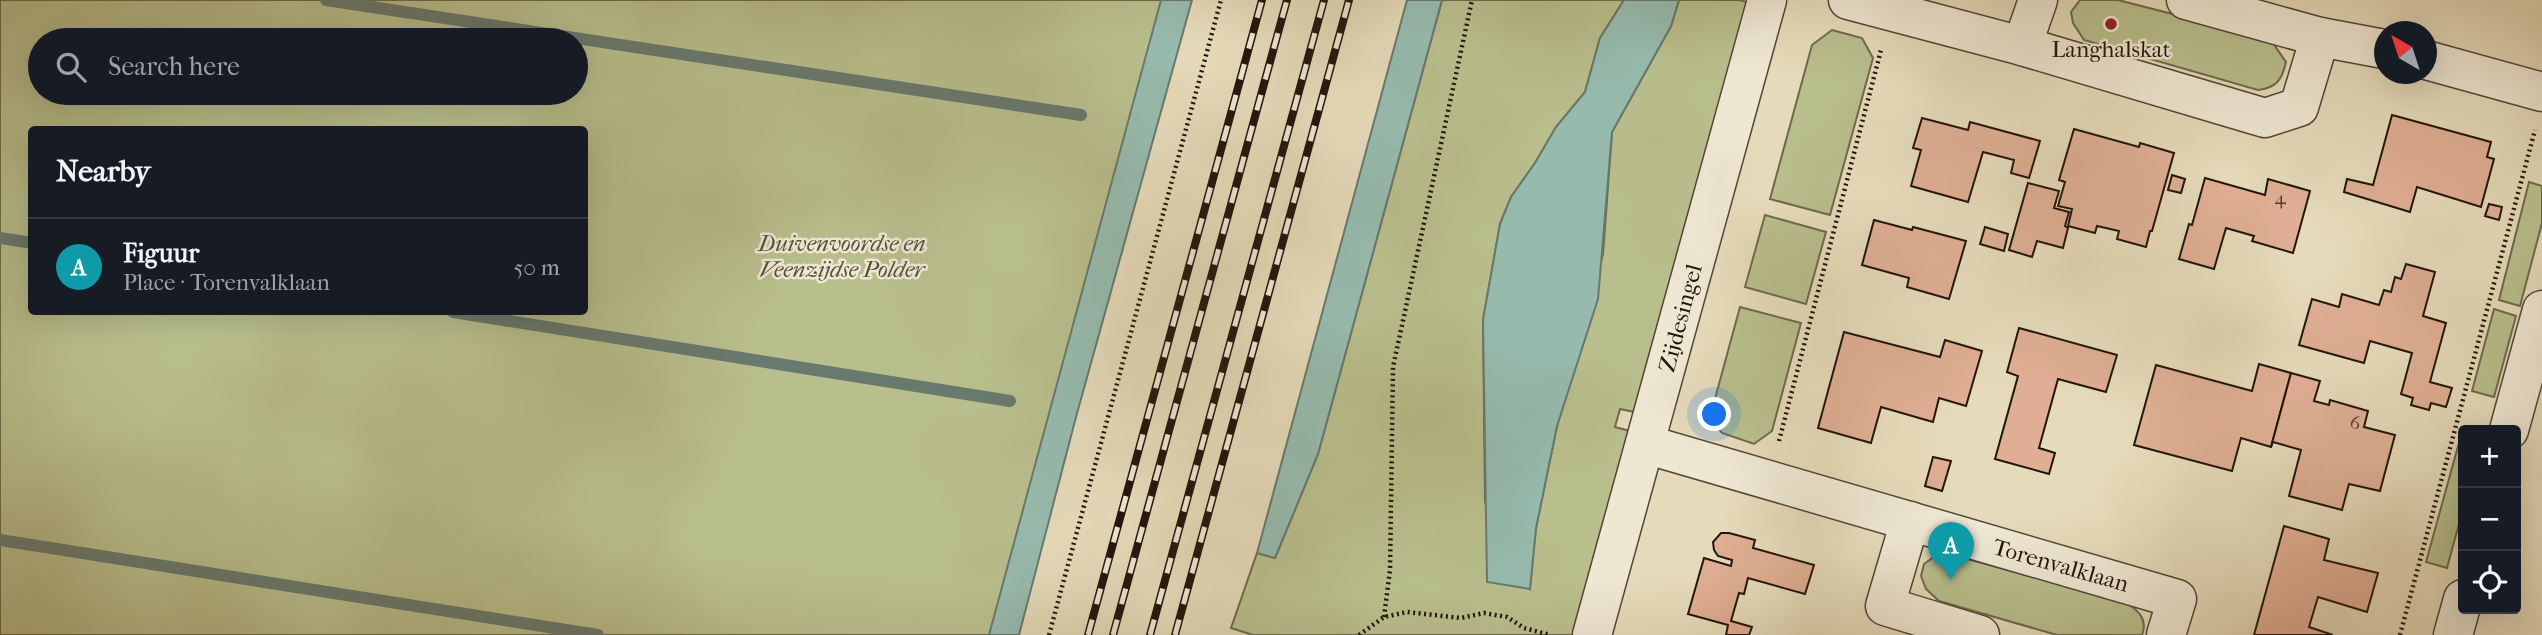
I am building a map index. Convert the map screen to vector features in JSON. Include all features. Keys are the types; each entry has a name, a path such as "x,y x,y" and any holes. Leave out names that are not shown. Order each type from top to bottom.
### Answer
{"street":[{"name":"Zijdesingel","path":"1592,635 1767,0"},
{"path":"1848,0 2022,46 2265,118 2299,107 2320,37"},
{"path":"2022,46 2038,0"},
{"path":"2186,0 2320,37 2374,47"},
{"path":"2437,65 2538,110"},
{"path":"2510,425 2542,310"},
{"name":"Torenvalklaan","path":"1645,444 2177,599 2166,635"},
{"path":"1910,521 1885,606 1980,635"},
{"path":"2453,635 2459,614"}],"path":[{"path":"1049,635 1221,0"},
{"path":"1384,617 1390,570 1393,367 1472,0"},
{"path":"1769,479 1891,12"},
{"path":"2400,635 2538,110"},
{"path":"1359,635 1384,617 1407,611 1461,618 1484,613 1507,617 1524,628 1550,635"}],"green space":[{"name":"Duivenvoordse en Veenzijdse Polder","path":"0,0 1176,0 1007,635 0,635"},
{"path":"1442,0 1624,0 1600,38 1585,92 1556,127 1511,197 1500,224 1483,320 1485,502 1530,588 1536,528 1557,426 1603,254 1612,132 1671,26 1679,0 1739,0 1751,3 1639,413 1620,409 1615,427 1634,432 1578,635 1253,635 1231,628 1257,553 1275,558 1318,454"},
{"path":"2080,0 2118,0 2270,39 2286,62 2274,85 2258,90 2084,40 2073,23 2071,12"},
{"path":"1832,30 1862,38 1873,58 1830,215 1770,199 1812,45"},
{"path":"2529,182 2542,186 2542,223 2520,306 2499,300"},
{"path":"1765,215 1826,232 1806,304 1745,287"},
{"path":"1740,307 1801,323 1772,431 1754,444 1722,433 1710,417"},
{"path":"2494,309 2516,316 2494,397 2472,391"},
{"path":"2458,446 2458,527 2447,568 2426,562"},
{"path":"1953,555 2127,603 2143,620 2142,635 2057,635 1939,601 1926,589 1921,576 1924,564 1935,556"}],"water":[{"path":"1161,0 1192,0 1076,417 1019,635 989,635"},
{"path":"1407,0 1442,0 1318,454 1275,558 1257,553"},
{"path":"1624,0 1679,0 1671,26 1612,132 1598,299 1557,426 1536,528 1530,589 1487,582 1483,320 1500,224 1511,197 1556,127 1585,92 1600,38"}],"building":[{"path":"2392,115 2491,142 2487,157 2494,159 2481,207 2417,187 2410,212 2344,192 2347,179 2373,185"},
{"path":"1922,118 1968,130 1970,122 2040,141 2029,178 2011,173 2014,160 1983,152 1968,202 1911,186 1921,150 1913,148"},
{"path":"2074,129 2139,147 2140,143 2174,153 2146,247 2117,239 2119,231 2097,226 2095,233 2068,226 2072,209 2058,206 2065,182 2059,180"},
{"path":"2172,175 2185,179 2181,193 2168,190"},
{"path":"2205,178 2265,195 2268,179 2310,191 2293,253 2252,241 2254,236 2226,228 2214,269 2179,259"},
{"path":"2028,183 2059,191 2054,208 2069,212 2063,248 2037,241 2032,257 2009,250"},
{"path":"2489,204 2502,207 2499,220 2485,216"},
{"path":"1874,220 1966,241 1949,299 1907,287 1909,278 1862,265"},
{"path":"1985,227 2008,234 2004,251 1980,244"},
{"path":"2406,264 2435,272 2423,316 2446,323 2430,382 2452,388 2446,407 2431,403 2429,410 2411,405 2413,398 2401,394 2412,353 2370,341 2364,363 2299,345 2312,299 2339,307 2342,294 2379,305 2384,290 2391,292 2395,277 2401,279"},
{"path":"2019,328 2117,355 2106,392 2058,379 2039,448 2055,453 2049,474 1995,459 2018,376 2007,372"},
{"path":"1844,332 1940,357 1945,340 1982,351 1966,406 1939,398 1933,422 1881,407 1871,443 1818,428"},
{"path":"2259,364 2291,373 2271,447 2241,438 2232,471 2134,445 2156,365 2252,391"},
{"path":"2291,373 2320,381 2314,401 2329,405 2330,400 2368,411 2364,427 2395,435 2380,491 2349,484 2342,510 2289,496 2301,450 2273,442 2271,447"},
{"path":"1933,457 1951,461 1942,491 1925,486"},
{"path":"2284,526 2329,539 2324,560 2378,573 2367,612 2318,597 2309,627 2333,635 2254,635"},
{"path":"1721,533 1755,540 1753,548 1814,565 1805,594 1748,578 1744,594 1739,593 1731,621 1752,627 1749,635 1726,635 1728,625 1688,614 1704,558 1731,566 1732,560 1718,556 1714,550 1713,542"}],"waterway":[{"path":"326,0 510,28"},
{"path":"588,40 1081,115"},
{"path":"0,238 28,242"},
{"path":"472,315 1010,401"},
{"path":"0,540 598,635"}],"railway":[{"path":"1088,635 1262,0"},
{"path":"1113,635 1287,0"},
{"path":"1150,635 1324,0"},
{"path":"1175,635 1349,0"}],"place":[{"name":"Langhalskat","path":"2111,24"},
{"name":"Figuur","path":"1951,580"}]}
